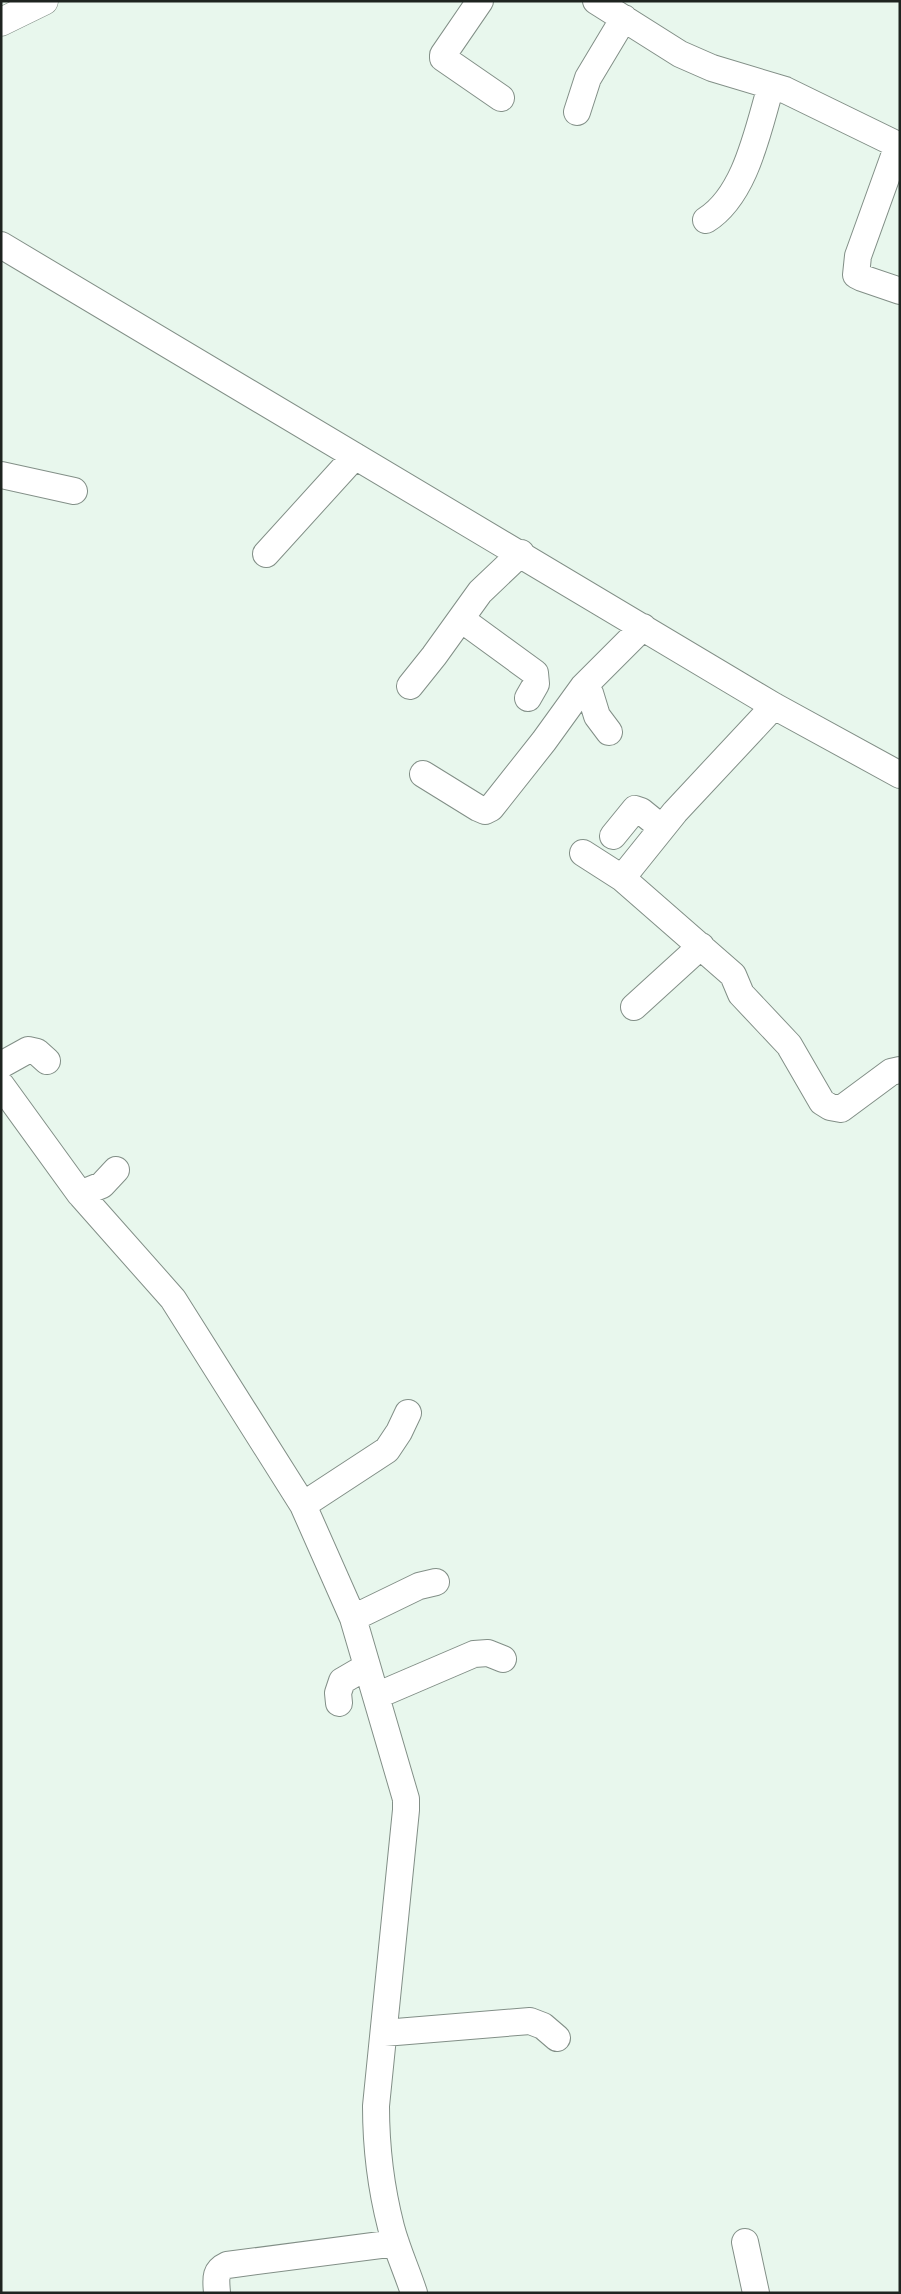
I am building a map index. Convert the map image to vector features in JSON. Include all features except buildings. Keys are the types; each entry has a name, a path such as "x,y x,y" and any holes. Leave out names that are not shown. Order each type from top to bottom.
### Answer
{"main road":[{"path":"1,22 44,1"}],"street":[{"path":"480,1 442,55 445,60 467,73 500,98"},
{"path":"596,1 680,54 712,68 785,90 899,146 858,256 855,270 856,275 862,278 900,292"},
{"path":"577,112 588,78 624,18"},
{"path":"706,220 724,206 737,185 755,138 771,86"},
{"path":"1,245 521,553 774,706 900,776"},
{"path":"266,554 355,456"},
{"path":"1,475 74,491"},
{"path":"410,686 480,592 521,553"},
{"path":"461,619 535,673 536,684 528,698"},
{"path":"423,774 485,811 491,808 544,741 583,687 643,627"},
{"path":"583,687 590,693 597,716 609,732"},
{"path":"622,878 662,828 774,706"},
{"path":"613,836 635,809 641,811 662,828"},
{"path":"583,853 622,878 733,975 741,994 790,1045 822,1102 830,1108 841,1109 891,1072 900,1070"},
{"path":"634,1007 700,946"},
{"path":"1,1065 28,1050 37,1052 46,1061"},
{"path":"1,1085 80,1194 172,1299 303,1506 353,1618 402,1784 406,1810 376,2106 376,2131 385,2203 396,2243 414,2293"},
{"path":"80,1194 102,1185 116,1170"},
{"path":"303,1506 386,1450 399,1432 408,1412"},
{"path":"353,1618 419,1586 436,1582"},
{"path":"376,1696 474,1654 488,1653 503,1660"},
{"path":"339,1703 338,1693 342,1681 366,1666"},
{"path":"384,2033 530,2021 543,2026 558,2038"},
{"path":"746,2242 756,2293"},
{"path":"217,2293 216,2274 220,2268 227,2265 396,2243"}]}
